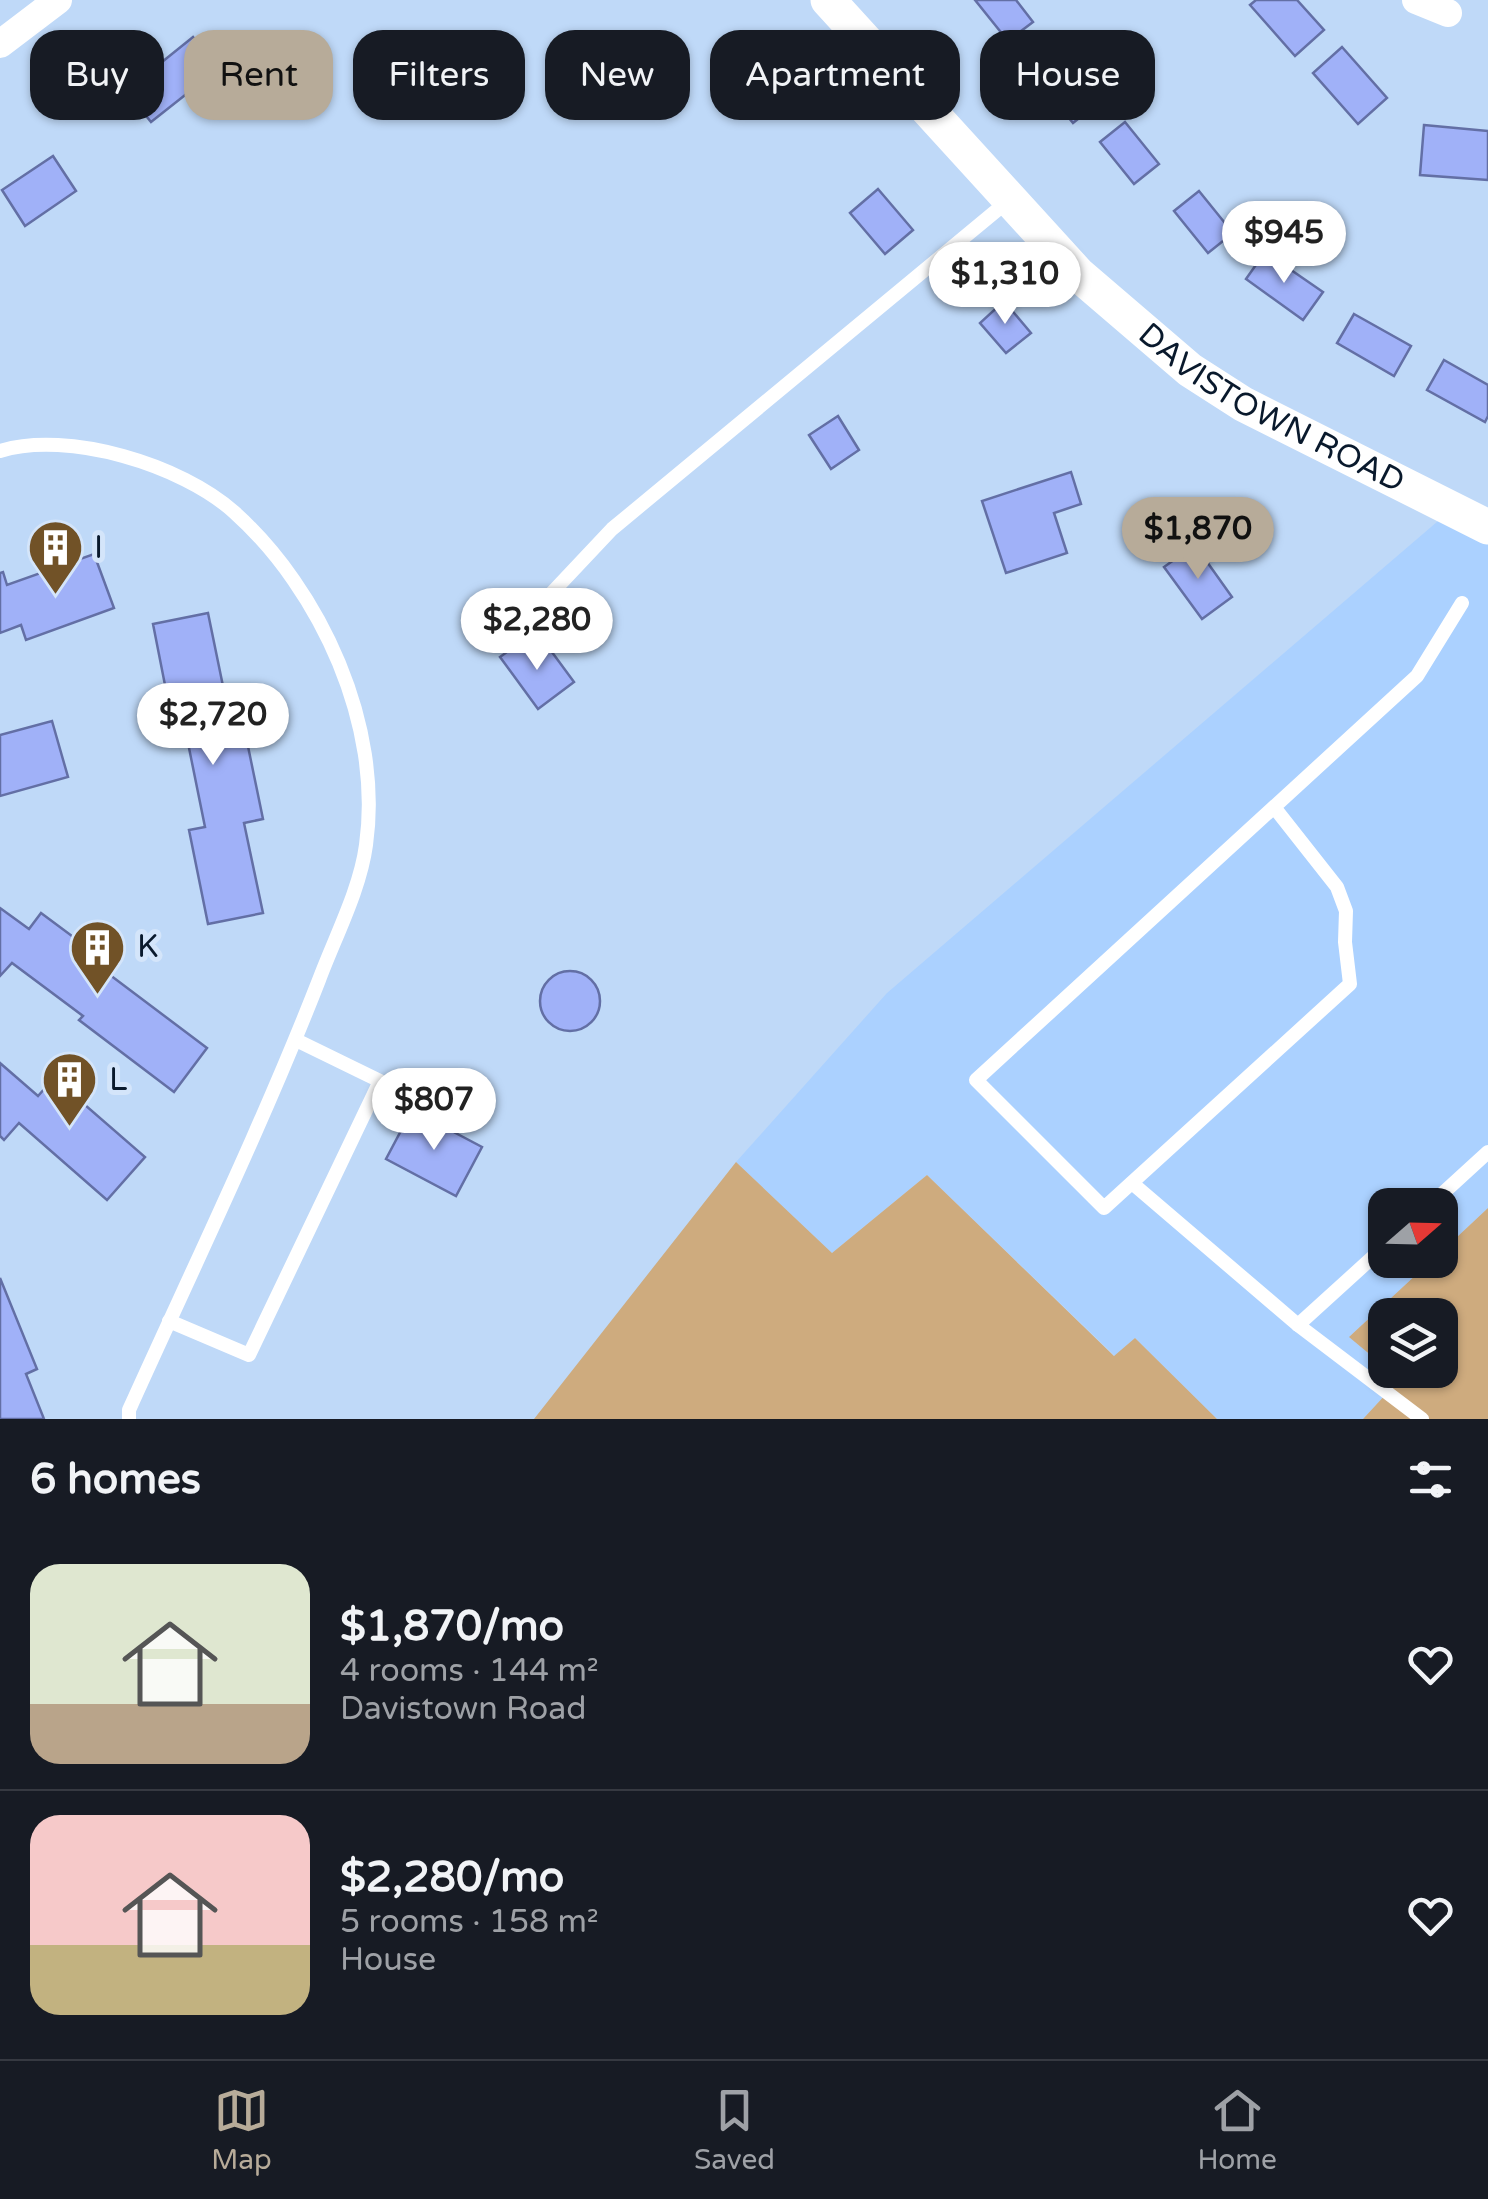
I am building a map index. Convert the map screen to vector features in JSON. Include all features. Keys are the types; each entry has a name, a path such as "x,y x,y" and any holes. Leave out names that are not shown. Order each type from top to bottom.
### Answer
{"street":[{"path":"0,44 58,0"},
{"name":"DAVISTOWN ROAD","path":"828,0 1078,274 1190,370 1243,404 1488,528"},
{"path":"1416,0 1448,12"}],"lane":[{"path":"532,615 612,530 1008,200"},
{"path":"0,451 16,446 74,446 141,462 178,476 224,504 262,538 322,621 358,720 370,797 366,847 296,1040 129,1410 129,1419"},
{"path":"1274,807 1338,887 1346,911 1344,942 1350,984 1104,1208 976,1080 1274,807 1417,676 1462,603"},
{"path":"169,1321 248,1355 380,1081 296,1040"},
{"path":"1449,1188 1488,1152"},
{"path":"1132,1183 1298,1325 1422,1419"},
{"path":"1298,1325 1368,1261"}],"shaded area":[{"path":"1452,509 1488,527 1488,1208 1458,1236 1458,1188 1368,1188 1368,1278 1413,1278 1391,1298 1368,1298 1368,1319 1350,1336 1368,1353 1368,1388 1392,1388 1363,1419 1217,1419 1135,1338 1115,1356 927,1175 832,1253 736,1162 887,993"},
{"path":"736,1162 832,1253 927,1175 1114,1356 1135,1338 1217,1419 534,1419"},
{"path":"1488,1208 1488,1419 1363,1419 1392,1388 1458,1388 1458,1298 1391,1298 1413,1278 1458,1278 1458,1236"},
{"path":"1368,1319 1368,1353 1349,1337"}],"building":[{"path":"975,0 1016,0 1033,22 1022,30 999,30"},
{"path":"1256,0 1297,0 1324,30 1295,56 1250,5"},
{"path":"184,44 184,96 164,112 164,60"},
{"path":"1342,47 1387,98 1358,124 1313,73"},
{"path":"1125,122 1159,164 1134,184 1100,142"},
{"path":"1424,125 1488,131 1488,180 1420,175"},
{"path":"53,156 76,191 25,226 2,190"},
{"path":"878,189 913,230 885,254 850,213"},
{"path":"1199,191 1233,233 1208,253 1174,211"},
{"path":"1265,252 1323,292 1303,320 1246,279"},
{"path":"1004,301 1031,333 1006,353 980,323"},
{"path":"1354,314 1411,346 1394,376 1337,343"},
{"path":"1444,360 1488,385 1485,422 1427,390"},
{"path":"838,416 859,450 831,469 809,435"},
{"path":"1071,472 1081,504 1054,513 1067,553 1006,573 982,501"},
{"path":"1195,545 1232,597 1202,619 1164,567"},
{"name":"I","path":"94,554 114,608 26,640 21,625 0,633 0,573 3,572 7,585"},
{"path":"208,613 232,730 244,727 263,819 244,823 263,913 208,924 189,830 205,827 187,738 176,741 153,624"},
{"path":"522,641 532,654 546,644 574,682 538,709 500,657"},
{"path":"52,721 68,777 0,796 0,735"},
{"name":"K","path":"0,908 29,929 41,913 115,968 110,975 207,1048 174,1092 12,963 0,976"},
{"path":"570,971 591,980 600,1001 591,1022 570,1031 549,1022 540,1001 549,980"},
{"name":"L","path":"0,1063 38,1096 54,1078 145,1157 107,1200 19,1123 4,1140 0,1136"},
{"path":"412,1110 482,1147 456,1196 386,1159"},
{"path":"0,1278 37,1369 26,1374 44,1419 0,1419"}],"place":[{"name":"I","path":"55,597"},
{"name":"K","path":"98,996"},
{"name":"L","path":"70,1129"}]}
